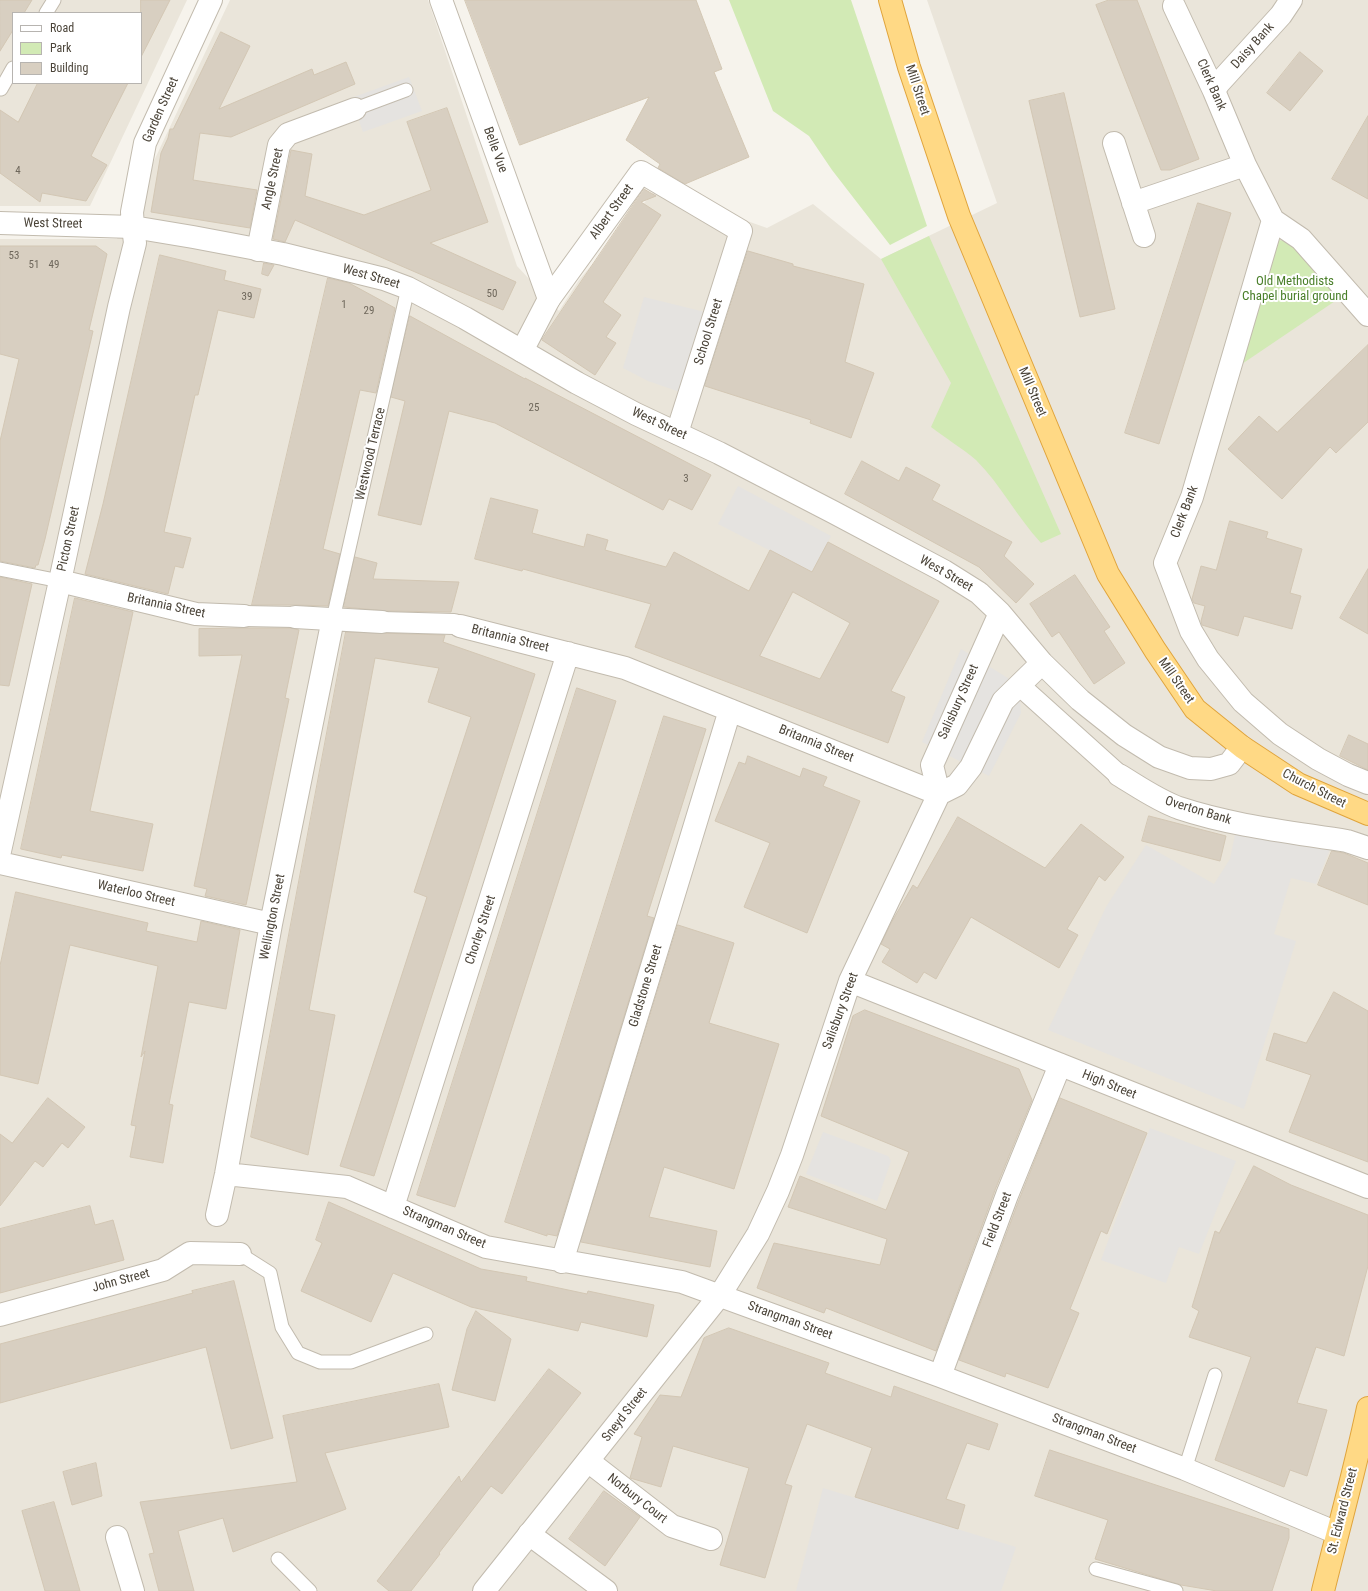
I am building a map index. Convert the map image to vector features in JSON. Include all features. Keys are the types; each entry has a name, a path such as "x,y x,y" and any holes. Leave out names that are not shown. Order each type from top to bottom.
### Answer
{"highway":[{"name":"Mill Street","path":"890,0 909,67 959,216 1108,574 1155,650 1195,709 1242,747"},
{"name":"Church Street","path":"1242,747 1298,784 1368,814"},
{"name":"St. Edward Street","path":"1323,1591 1367,1416"}],"street":[{"name":"Garden Street","path":"133,227 132,212 145,143 211,0"},
{"name":"Belle Vue","path":"441,0 549,299"},
{"name":"Daisy Bank","path":"1214,91 1219,83 1281,15 1291,0"},
{"name":"Clerk Bank","path":"1174,6 1214,91 1245,165 1273,220 1192,497 1165,563 1191,631 1208,659 1243,702 1280,734 1318,759 1348,775 1368,783"},
{"name":"Angle Street","path":"258,250 279,145 288,134 355,109"},
{"path":"1114,143 1144,236"},
{"path":"1133,203 1245,165"},
{"name":"Albert Street","path":"522,351 549,299 641,172 740,231"},
{"path":"1273,220 1301,239 1368,315"},
{"name":"West Street","path":"0,223 133,227 193,236 384,279 408,288 465,318 577,383 636,414 726,456 944,571 979,593 1000,613 1042,663 1080,700 1124,735 1159,757 1190,768 1211,769 1229,764 1242,747"},
{"name":"Picton Street","path":"0,851 119,307 135,243 133,227"},
{"name":"School Street","path":"677,433 740,231"},
{"name":"Britannia Street","path":"60,581 196,614 454,624 625,668 938,794"},
{"name":"Salisbury Street","path":"758,1234 778,1191 792,1155 850,981 938,794 932,765 1000,613"},
{"name":"Wellington Street","path":"217,1215 226,1174 271,924 333,619"},
{"name":"Chorley Street","path":"393,1207 568,653"},
{"path":"938,794 957,785 971,767 1003,701 1042,663"},
{"name":"Overton Bank","path":"1019,685 1119,776 1154,797 1178,807 1218,819 1347,841 1368,848"},
{"name":"Gladstone Street","path":"562,1262 730,710"},
{"name":"Waterloo Street","path":"0,863 271,924"},
{"name":"High Street","path":"850,981 1368,1187"},
{"name":"Field Street","path":"940,1376 1007,1195 1060,1065"},
{"name":"Strangman Street","path":"226,1174 347,1187 486,1247 562,1262 682,1282 940,1376 1185,1469 1337,1533"},
{"name":"Sneyd Street","path":"484,1591 720,1295 758,1234"},
{"name":"John Street","path":"0,1315 163,1270 190,1253 240,1254"},
{"name":"Norbury Court","path":"588,1461 672,1526 711,1539"},
{"path":"530,1534 606,1591"},
{"path":"117,1537 133,1591"}],"lane":[{"path":"47,12 54,0"},
{"path":"1,89 12,70"},
{"path":"355,109 406,90"},
{"name":"Westwood Terrace","path":"333,619 408,288"},
{"path":"0,569 60,581"},
{"path":"240,1254 270,1273 282,1327 298,1353 320,1362 352,1362 426,1334"},
{"path":"1185,1469 1215,1375"},
{"path":"278,1559 310,1591"},
{"path":"1096,1569 1176,1591"}],"shaded area":[{"path":"0,0 187,0 90,206 0,206"},
{"path":"230,0 428,0 517,266 559,311 579,280 656,189 767,228 813,204 881,259 997,203 927,0 1368,0 1368,1591 0,1591 0,239 117,239"},
{"path":"409,77 422,111 363,132 351,98"},
{"path":"644,297 705,312 680,392 648,381 623,368"},
{"path":"738,486 831,536 812,572 718,524"},
{"path":"961,649 1019,685 1021,713 989,776 922,742"},
{"path":"1236,830 1331,847 1316,884 1291,878 1274,934 1296,941 1244,1109 1048,1030 1106,907 1146,845 1214,884 1230,859"},
{"path":"1150,1128 1236,1161 1199,1254 1179,1247 1166,1283 1101,1260"},
{"path":"823,1132 888,1156 891,1161 877,1201 806,1174"},
{"path":"823,1488 1016,1547 1001,1591 796,1591"}],"green space":[{"path":"729,0 851,0 927,226 890,245 832,170 809,136 773,111"},
{"path":"929,236 1061,534 1041,543 976,460 931,427 951,383 881,259"},
{"name":"Old Methodists Chapel burial ground","path":"1273,239 1296,243 1347,293 1236,368"}],"building":[{"path":"0,0 32,0 25,12 12,12 12,32 0,51"},
{"path":"141,0 170,0 142,55 142,12"},
{"path":"465,0 696,0 722,69 714,72 749,157 685,184 658,168 660,164 626,140 649,97 520,145"},
{"path":"1109,0 1137,0 1199,159 1170,170 1161,170 1096,5"},
{"path":"221,32 250,46 219,109 312,69 314,75 346,62 355,84 231,137 200,133 193,180 257,190 250,228 151,212 161,153 168,138 170,129 173,129"},
{"path":"1300,52 1323,71 1290,111 1267,93"},
{"path":"37,84 127,84 91,156 107,165 86,201 42,193 40,202 0,173 0,110 18,122"},
{"path":"1064,93 1115,309 1080,317 1029,101"},
{"path":"447,108 488,222 430,243 516,282 503,310 295,220 285,242 273,239 291,150 312,154 305,196 364,215 431,190 407,122"},
{"path":"1368,116 1368,199 1332,179"},
{"path":"644,189 656,196 641,202 661,215 603,302 621,315 606,337 616,343 595,375 542,340"},
{"path":"1198,203 1231,213 1159,444 1125,433"},
{"path":"0,246 96,246 107,254 89,330 93,331 45,539 38,565 36,565 35,568 0,561 0,441 19,359 0,354"},
{"path":"748,251 793,264 793,266 864,284 845,362 874,373 851,438 810,423 811,420 705,386"},
{"path":"160,255 226,271 224,280 261,289 254,318 218,310 198,395 195,395 164,532 191,538 183,568 175,566 168,594 85,574 103,504"},
{"path":"264,263 274,265 268,276 262,274"},
{"path":"328,278 349,283 395,308 376,393 360,390 323,549 340,554 328,606 252,605"},
{"path":"410,316 525,379 711,475 692,510 669,499 663,510 495,423 449,411 421,525 378,515 405,401 391,397"},
{"path":"1368,345 1368,422 1336,453 1330,447 1282,499 1228,449 1259,416 1277,432"},
{"path":"862,461 899,481 906,467 940,485 932,500 1012,542 1004,556 1034,584 1016,603 979,567 845,494"},
{"path":"491,498 538,510 532,533 584,547 587,534 608,540 605,550 666,567 674,552 749,591 770,550 812,572 828,542 939,601 891,691 905,697 888,743 635,647 651,604 523,569 522,571 475,559","holes":["793,592 850,623 820,679 760,656"]},
{"path":"1230,521 1268,532 1266,538 1302,549 1290,593 1301,596 1292,629 1244,616 1238,636 1202,625 1201,621 1205,606 1194,603 1192,599 1201,566 1216,570"},
{"path":"355,557 377,563 373,579 459,582 451,612 386,611 344,607"},
{"path":"1368,569 1368,634 1340,618"},
{"path":"1075,575 1110,627 1104,631 1125,663 1094,684 1059,632 1052,637 1030,604"},
{"path":"0,577 32,584 9,686 0,685"},
{"path":"75,598 133,612 90,811 153,824 143,871 62,855 61,858 21,849"},
{"path":"291,628 299,630 285,698 289,699 246,905 205,896 207,889 194,886 242,655 199,656 199,629"},
{"path":"346,632 445,635 443,642 535,674 374,1176 340,1166 427,897 414,892 471,717 428,702 439,668 375,658 309,1010 335,1015 308,1155 251,1137"},
{"path":"577,688 616,701 455,1207 417,1195"},
{"path":"664,716 706,729 647,916 654,918 557,1236 547,1234 547,1236 505,1222"},
{"path":"1349,735 1368,744 1368,770 1340,756"},
{"path":"748,756 800,777 803,768 827,777 823,786 860,801 807,933 744,907 770,843 715,821 739,762 745,764"},
{"path":"1149,816 1226,836 1220,861 1142,841"},
{"path":"958,817 1045,868 1081,824 1124,857 1105,881 1099,876 1067,929 1078,935 1059,968 971,917 936,979 924,972 917,983 882,962 890,949 881,944 891,923 913,885 917,888"},
{"path":"1332,851 1344,853 1368,863 1368,905 1318,885"},
{"path":"16,892 148,923 146,931 197,942 201,921 240,930 226,1009 189,1002 169,1104 173,1105 163,1163 130,1157 136,1126 131,1125 145,1051 141,1057 158,966 70,945 38,1084 0,1075 0,966"},
{"path":"678,925 734,943 709,1023 779,1044 734,1189 664,1167 649,1217 717,1231 710,1267 581,1242"},
{"path":"1334,992 1368,1011 1368,1162 1289,1132 1311,1075 1266,1060 1274,1033 1306,1043"},
{"path":"865,1010 1019,1069 1032,1100 995,1190 936,1351 826,1308 824,1313 757,1288 774,1243 880,1265 887,1239 788,1207 800,1176 886,1210 909,1152 821,1116 853,1016"},
{"path":"48,1098 85,1127 68,1148 62,1143 43,1167 35,1161 0,1206 0,1134 12,1143"},
{"path":"1060,1098 1147,1133 1107,1234 1101,1231 1070,1309 1079,1313 1048,1388 1006,1373 1005,1377 959,1360 1019,1200"},
{"path":"1254,1166 1291,1185 1368,1215 1368,1266 1344,1356 1316,1347 1297,1403 1327,1410 1307,1476 1290,1470 1284,1487 1215,1460 1251,1357 1189,1337 1199,1311 1192,1307 1215,1231 1219,1233"},
{"path":"329,1202 481,1269 527,1277 526,1281 587,1294 588,1291 654,1305 647,1337 581,1322 578,1331 471,1307 393,1273 371,1322 301,1291 322,1243 316,1240"},
{"path":"90,1206 95,1225 113,1220 124,1260 0,1293 0,1229"},
{"path":"234,1281 273,1438 231,1449 206,1347 0,1403 0,1344 193,1293 192,1291"},
{"path":"476,1311 511,1339 495,1401 452,1390 467,1329"},
{"path":"729,1328 829,1363 825,1373 891,1397 894,1386 998,1424 989,1450 967,1443 946,1499 965,1505 958,1529 855,1497 872,1448 807,1424 785,1484 792,1486 765,1578 720,1565 749,1468 673,1446 661,1487 630,1478 642,1437 634,1434 660,1395 681,1397 704,1338"},
{"path":"549,1369 581,1393 502,1494 491,1486 411,1591 389,1591 377,1581 459,1476 461,1482 462,1481"},
{"path":"439,1384 449,1427 325,1453 346,1509 233,1552 223,1518 178,1531 194,1591 159,1591 149,1554 154,1553 140,1502 297,1482 283,1416"},
{"path":"1050,1450 1289,1529 1289,1538 1272,1591 1217,1591 1181,1585 1095,1559 1108,1520 1035,1496"},
{"path":"96,1463 102,1496 72,1505 63,1472"},
{"path":"604,1491 640,1517 605,1566 569,1539"},
{"path":"54,1502 80,1591 45,1591 22,1511"}]}
